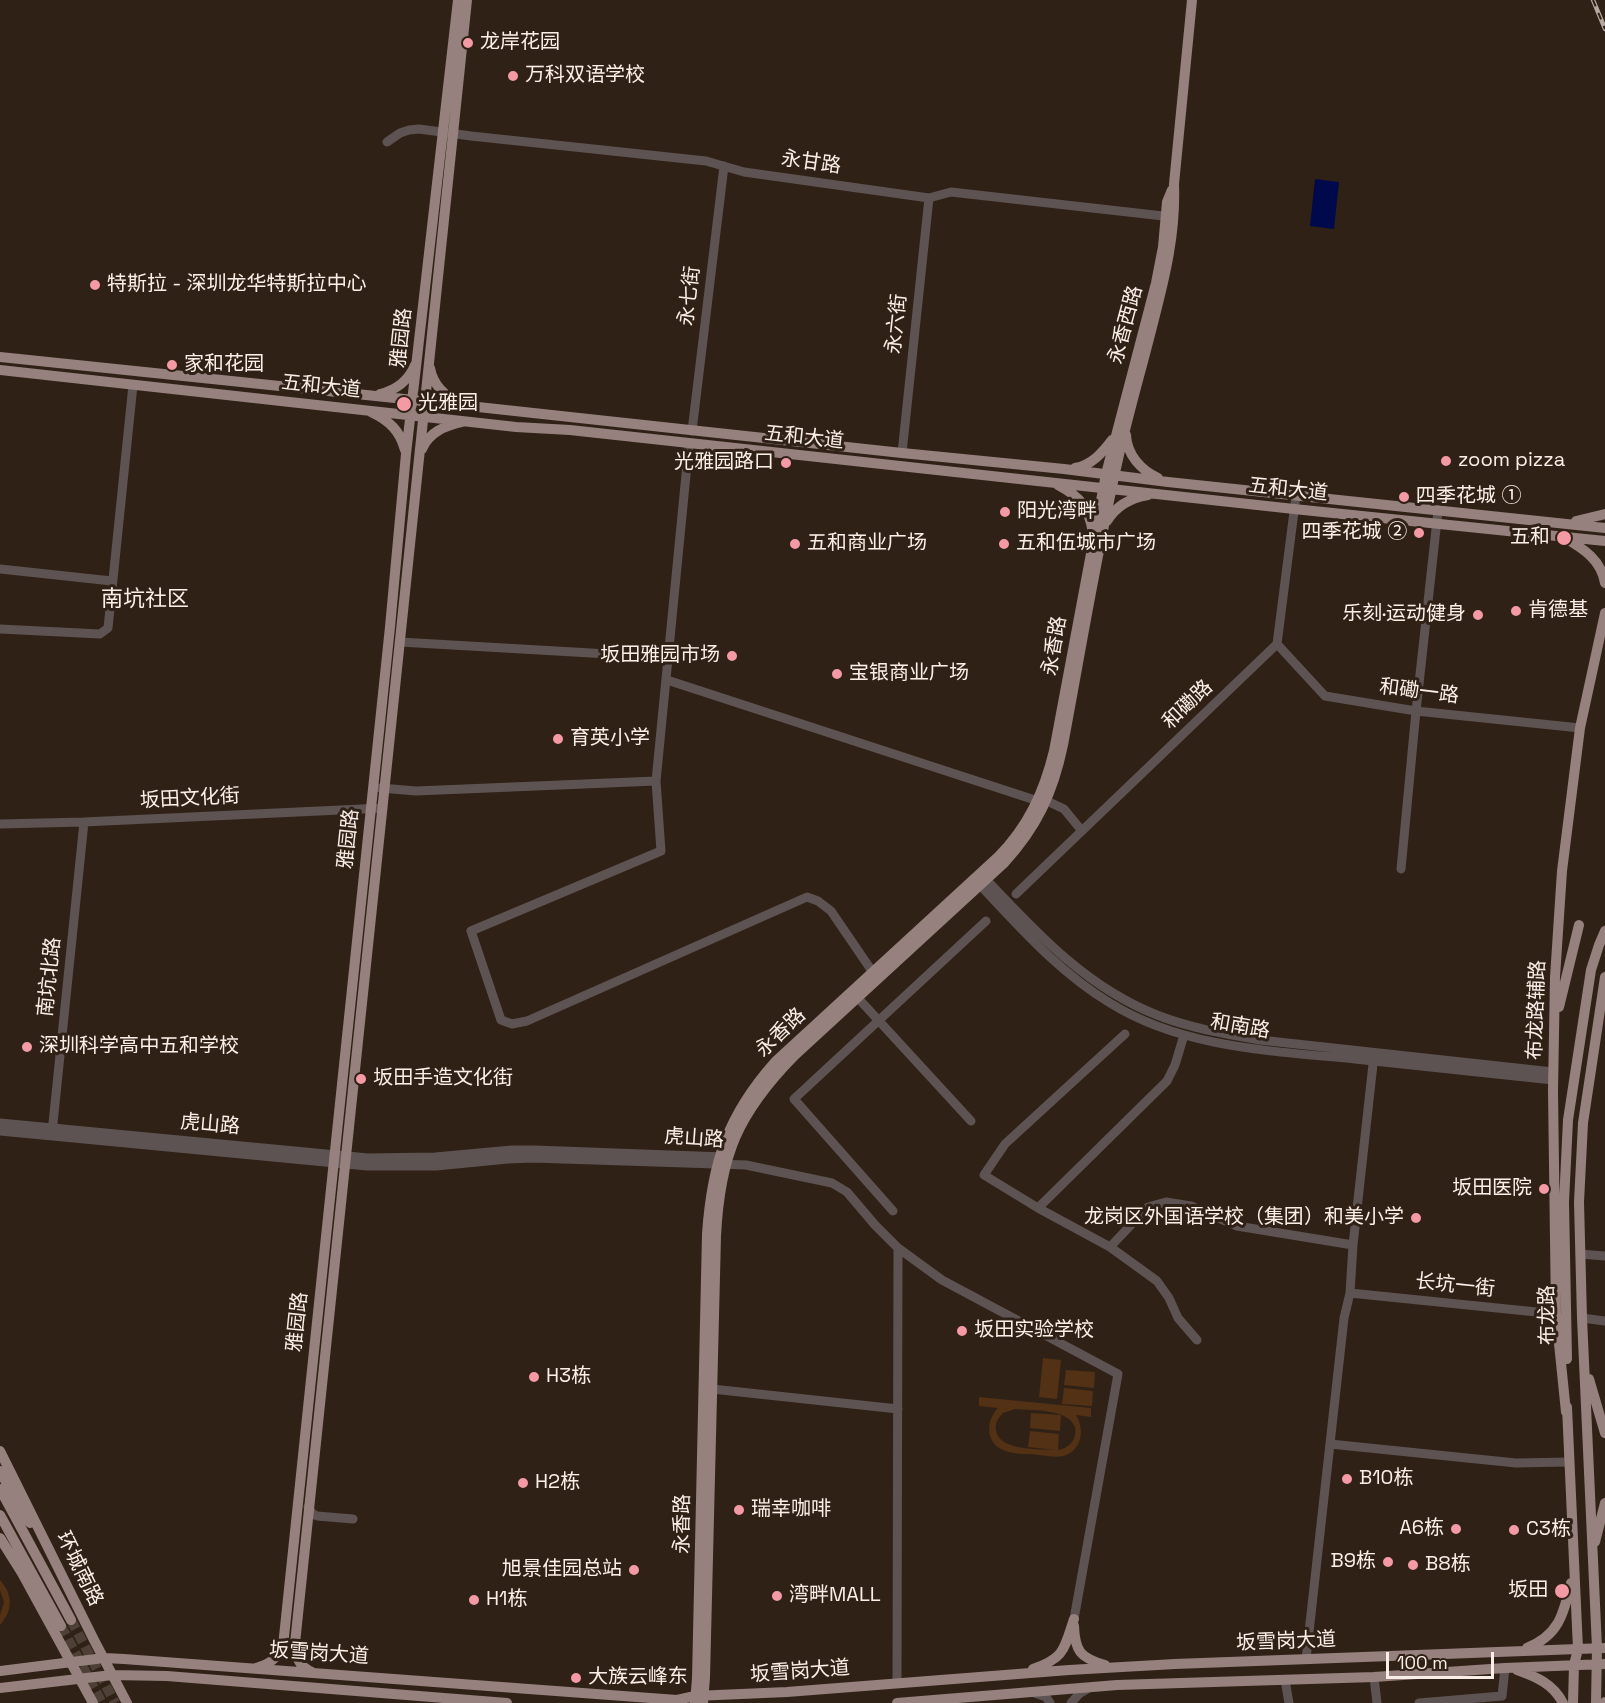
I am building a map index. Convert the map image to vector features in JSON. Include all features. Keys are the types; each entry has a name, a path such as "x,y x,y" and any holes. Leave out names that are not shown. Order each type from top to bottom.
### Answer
{"main road":[{"name":"雅园路","path":"312,1672 300,1665 295,1643 425,402 458,0"},
{"name":"雅园路","path":"256,1668 273,1661 283,1646 406,454 467,0"},
{"name":"永香西路","path":"1110,474 1165,277 1192,0"},
{"path":"369,395 386,393 399,386 413,370 418,356"},
{"name":"五和大道","path":"0,357 1605,528"},
{"path":"429,360 437,386 457,402 474,407"},
{"name":"五和大道","path":"0,370 1605,541"},
{"path":"363,409 393,426 400,435 406,454"},
{"path":"418,461 424,444 433,434 457,423 474,422"},
{"path":"1064,469 1081,467 1093,461 1121,431 1133,458 1153,475 1168,482 1163,494 1136,498 1121,505 1110,516 1103,530"},
{"path":"1049,467 1049,482 1067,490 1085,506 1091,522 1093,541"},
{"name":"永香路","path":"699,1700 697,1668 707,1234 710,1201 727,1135 739,1111 765,1074 789,1049 875,976 980,879 1004,863 1025,838 1042,801 1055,780 1103,530 1110,474"},
{"name":"永香路","path":"1042,801 1054,751 1093,541 1108,488"},
{"path":"401,502 414,503"},
{"path":"1563,523 1591,519 1605,514"},
{"path":"1562,536 1584,549 1593,558 1600,568 1605,583"},
{"name":"布龙路辅路","path":"1566,1412 1556,1314 1553,1076 1556,977 1562,871 1580,728 1605,613"},
{"path":"1554,1027 1579,925"},
{"name":"布龙路","path":"1574,1703 1574,1665 1578,1649 1566,1412 1567,1319 1564,1202 1568,1120 1591,970 1605,931"},
{"name":"永香路","path":"699,1700 705,1677 717,1218 722,1161 746,1114 771,1080 857,997 875,976"},
{"name":"布龙路","path":"1596,1703 1601,1648 1592,1554 1579,1193 1583,1123 1605,977"},
{"path":"1584,1360 1605,1433"},
{"name":"环城南路","path":"0,1451 127,1703"},
{"path":"0,1471 21,1510 53,1558"},
{"name":"环城南路","path":"0,1489 66,1623 0,1515"},
{"path":"1592,1554 1605,1503"},
{"path":"0,1538 22,1573 93,1703"},
{"path":"1513,1651 1542,1641 1554,1631 1562,1617 1574,1571"},
{"path":"1594,1585 1605,1615"},
{"path":"1074,1619 1075,1642 1080,1653 1090,1660 1116,1667"},
{"path":"1019,1673 1056,1659 1065,1645 1074,1619"},
{"name":"坂雪岗大道","path":"0,1671 104,1658 699,1700 1116,1667 1601,1648"},
{"name":"坂雪岗大道","path":"897,1703 1091,1687 1374,1677 1601,1664"},
{"path":"1508,1668 1544,1680 1554,1689 1563,1703"},
{"name":"坂雪岗大道","path":"0,1688 112,1675 166,1676 507,1703"}],"street":[{"name":"永甘路","path":"387,142 400,133 419,129 706,161 744,172 929,198 951,192 1170,217"},
{"name":"永七街","path":"692,431 724,166"},
{"name":"永六街","path":"902,453 929,198"},
{"path":"0,629 100,634 108,628 132,385"},
{"path":"689,444 656,781 661,850 471,931 501,1020 512,1024 528,1021 807,897 831,911 875,976"},
{"path":"1277,645 1296,495"},
{"path":"1401,869 1438,511"},
{"path":"0,569 112,581"},
{"path":"400,642 608,654"},
{"name":"和磡一路","path":"1277,645 1325,696 1416,711 1580,728"},
{"name":"和磡路","path":"1016,894 1277,645"},
{"path":"667,680 1064,809 1082,831"},
{"path":"373,787 416,791 656,781"},
{"name":"坂田文化街","path":"0,824 382,808"},
{"name":"南坑北路","path":"52,1132 84,822"},
{"name":"和南路","path":"980,879 1042,950 1080,983 1128,1013 1166,1029 1243,1047 1374,1057 1553,1076"},
{"name":"和南路","path":"980,879 1076,968 1112,993 1156,1015 1189,1026 1235,1036 1374,1057"},
{"path":"893,1211 794,1099 986,921"},
{"path":"857,997 971,1121"},
{"path":"1125,1034 1005,1144 984,1175 1038,1208 1110,1247 1157,1281 1169,1298 1178,1318 1197,1340"},
{"path":"1038,1208 1167,1081 1175,1065 1184,1035"},
{"path":"1306,1659 1344,1318 1350,1293 1353,1245 1374,1057"},
{"name":"虎山路","path":"0,1123 52,1132 412,1167 533,1158 722,1161 824,1180 840,1187 898,1248 942,1280 1118,1374 1074,1619"},
{"name":"虎山路","path":"0,1131 52,1132"},
{"path":"1110,1247 1148,1207 1166,1202 1191,1206 1237,1226 1353,1245"},
{"path":"897,1683 898,1248"},
{"path":"1580,1254 1605,1256"},
{"name":"长坑一街","path":"1350,1293 1556,1314"},
{"path":"1582,1318 1605,1321"},
{"path":"712,1389 898,1409"},
{"path":"1330,1444 1516,1463 1569,1462"},
{"path":"309,1507 317,1516"},
{"path":"307,1525 317,1516 353,1519"},
{"path":"1419,1703 1502,1696 1508,1668"},
{"path":"1374,1677 1377,1703"},
{"path":"1286,1680 1289,1703"},
{"path":"1071,1703 1079,1694 1091,1687"},
{"path":"1030,1692 1046,1697 1050,1703"}],"shaded area":[{"path":"1315,179 1339,182 1334,229 1310,226"},
{"path":"1043,1358 1061,1360 1057,1399 1039,1397"},
{"path":"1066,1370 1095,1372 1094,1388 1064,1385"},
{"path":"1064,1388 1093,1391 1092,1406 1062,1404"},
{"path":"979,1397 1091,1408 1091,1417 1076,1415 1081,1433 1080,1439 1074,1450 1063,1456 1017,1454 997,1446 990,1436 991,1418 998,1408 979,1406","holes":["1015,1409 1058,1413 1065,1416 1075,1427 1072,1442 1058,1450 1059,1434 1030,1431 1028,1447 1056,1450 1030,1449 1004,1442 998,1437 996,1425 1003,1413"]},
{"path":"1031,1413 1061,1415 1060,1431 1030,1428"},
{"path":"0,1580 7,1591 10,1602 7,1614 0,1625 4,1602"}],"tunnel":[{"path":"71,1620 115,1703"},
{"path":"61,1626 102,1703"}],"railway":[{"path":"1593,0 1605,29"}],"place":[{"name":"龙岸花园","path":"468,43"},
{"name":"万科双语学校","path":"513,76"},
{"name":"特斯拉 - 深圳龙华特斯拉中心","path":"95,285"},
{"name":"家和花园","path":"172,365"},
{"name":"光雅园","path":"404,404"},
{"name":"zoom pizza","path":"1446,461"},
{"name":"光雅园路口","path":"786,463"},
{"name":"四季花城 ①","path":"1404,497"},
{"name":"阳光湾畔","path":"1005,512"},
{"name":"四季花城 ②","path":"1419,533"},
{"name":"五和","path":"1564,538"},
{"name":"五和商业广场","path":"795,544"},
{"name":"五和伍城市广场","path":"1004,544"},
{"name":"肯德基","path":"1516,611"},
{"name":"乐刻·运动健身","path":"1478,615"},
{"name":"坂田雅园市场","path":"732,656"},
{"name":"宝银商业广场","path":"837,674"},
{"name":"育英小学","path":"558,739"},
{"name":"深圳科学高中五和学校","path":"27,1047"},
{"name":"坂田手造文化街","path":"361,1079"},
{"name":"坂田医院","path":"1544,1189"},
{"name":"龙岗区外国语学校（集团）和美小学","path":"1416,1218"},
{"name":"坂田实验学校","path":"962,1331"},
{"name":"H3栋","path":"534,1377"},
{"name":"B10栋","path":"1347,1479"},
{"name":"H2栋","path":"523,1483"},
{"name":"瑞幸咖啡","path":"739,1510"},
{"name":"A6栋","path":"1456,1529"},
{"name":"C3栋","path":"1514,1530"},
{"name":"B9栋","path":"1388,1562"},
{"name":"B8栋","path":"1413,1565"},
{"name":"旭景佳园总站","path":"634,1570"},
{"name":"坂田","path":"1562,1591"},
{"name":"湾畔MALL","path":"777,1596"},
{"name":"H1栋","path":"474,1600"},
{"name":"大族云峰东","path":"576,1678"}],"district":[{"name":"南坑社区","path":"145,600"}]}
